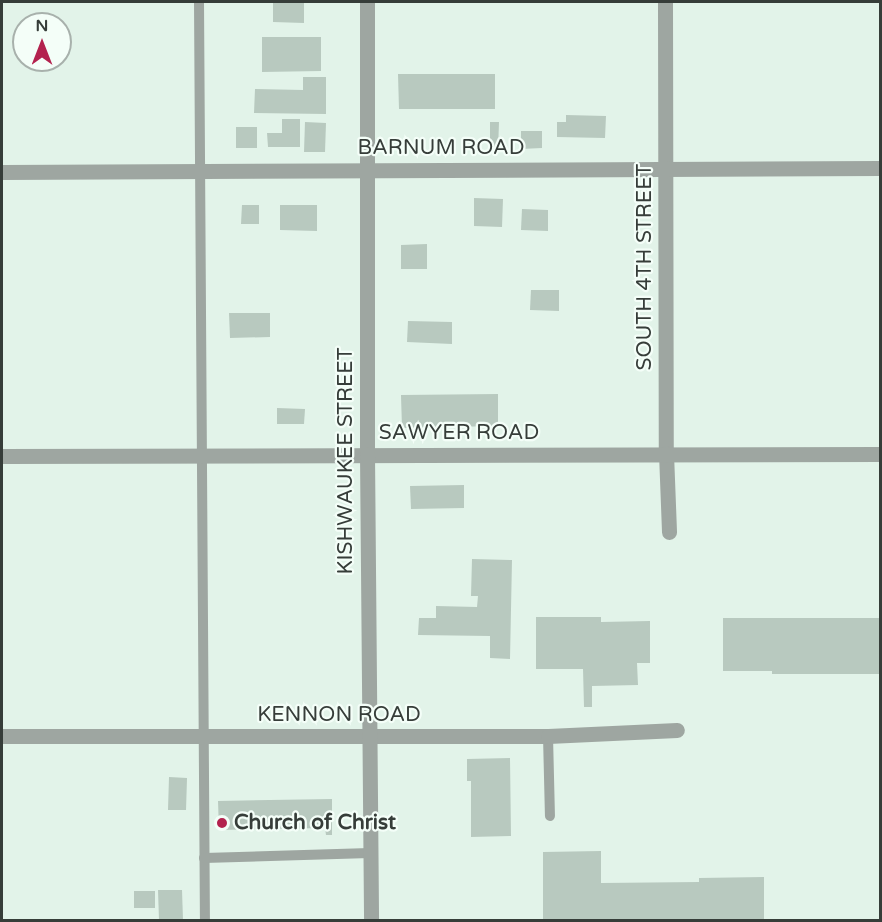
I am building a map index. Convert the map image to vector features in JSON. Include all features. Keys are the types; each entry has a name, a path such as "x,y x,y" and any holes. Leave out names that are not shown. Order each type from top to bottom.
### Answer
{"street":[{"name":"KISHWAUKEE STREET","path":"367,2 367,454 371,921"},
{"name":"SOUTH 4TH STREET","path":"665,2 666,453 669,532"},
{"name":"BARNUM ROAD","path":"2,172 880,168"},
{"name":"SAWYER ROAD","path":"2,456 880,454"},
{"name":"KENNON ROAD","path":"2,736 548,736 677,730"}],"lane":[{"path":"199,2 205,921"},
{"path":"548,736 550,816"},
{"path":"204,858 370,853"}],"building":[{"path":"273,2 304,2 304,23 273,22"},
{"path":"262,37 321,37 321,71 262,72"},
{"path":"398,74 495,74 495,109 399,109"},
{"path":"303,77 326,77 326,114 254,113 255,89 303,90"},
{"path":"566,115 606,116 605,138 557,137 557,122 566,122"},
{"path":"282,119 300,119 300,147 268,147 267,133 282,133"},
{"path":"305,122 326,123 325,152 304,152"},
{"path":"490,122 499,122 498,151 490,151"},
{"path":"236,127 257,127 257,148 236,148"},
{"path":"521,131 542,131 542,148 521,149"},
{"path":"474,198 503,199 502,227 474,226"},
{"path":"242,205 259,205 259,224 241,224"},
{"path":"280,205 317,205 317,231 280,230"},
{"path":"522,209 548,210 548,231 521,230"},
{"path":"427,244 427,269 401,269 401,245"},
{"path":"531,290 559,290 559,311 530,310"},
{"path":"229,313 270,313 270,337 230,338"},
{"path":"408,321 452,322 452,344 407,342"},
{"path":"498,394 498,426 402,428 401,395"},
{"path":"277,408 305,409 304,424 277,424"},
{"path":"464,485 464,508 411,509 410,486"},
{"path":"472,559 512,560 510,659 490,658 490,636 418,635 419,618 436,618 436,606 477,607 478,596 471,596"},
{"path":"536,617 601,617 601,622 650,621 650,663 637,663 638,685 592,686 592,707 584,707 583,669 536,669"},
{"path":"723,618 880,618 880,674 772,674 772,671 723,671"},
{"path":"510,758 511,836 471,837 471,781 467,781 467,759"},
{"path":"169,777 187,778 186,810 168,810"},
{"path":"332,799 332,835 326,835 325,828 219,830 218,801"},
{"path":"601,851 601,883 699,882 699,878 764,877 764,920 543,920 543,852"},
{"path":"158,890 182,890 183,920 159,920"},
{"path":"134,891 155,891 155,908 134,908"}],"place":[{"name":"Church of Christ","path":"222,823"}]}
